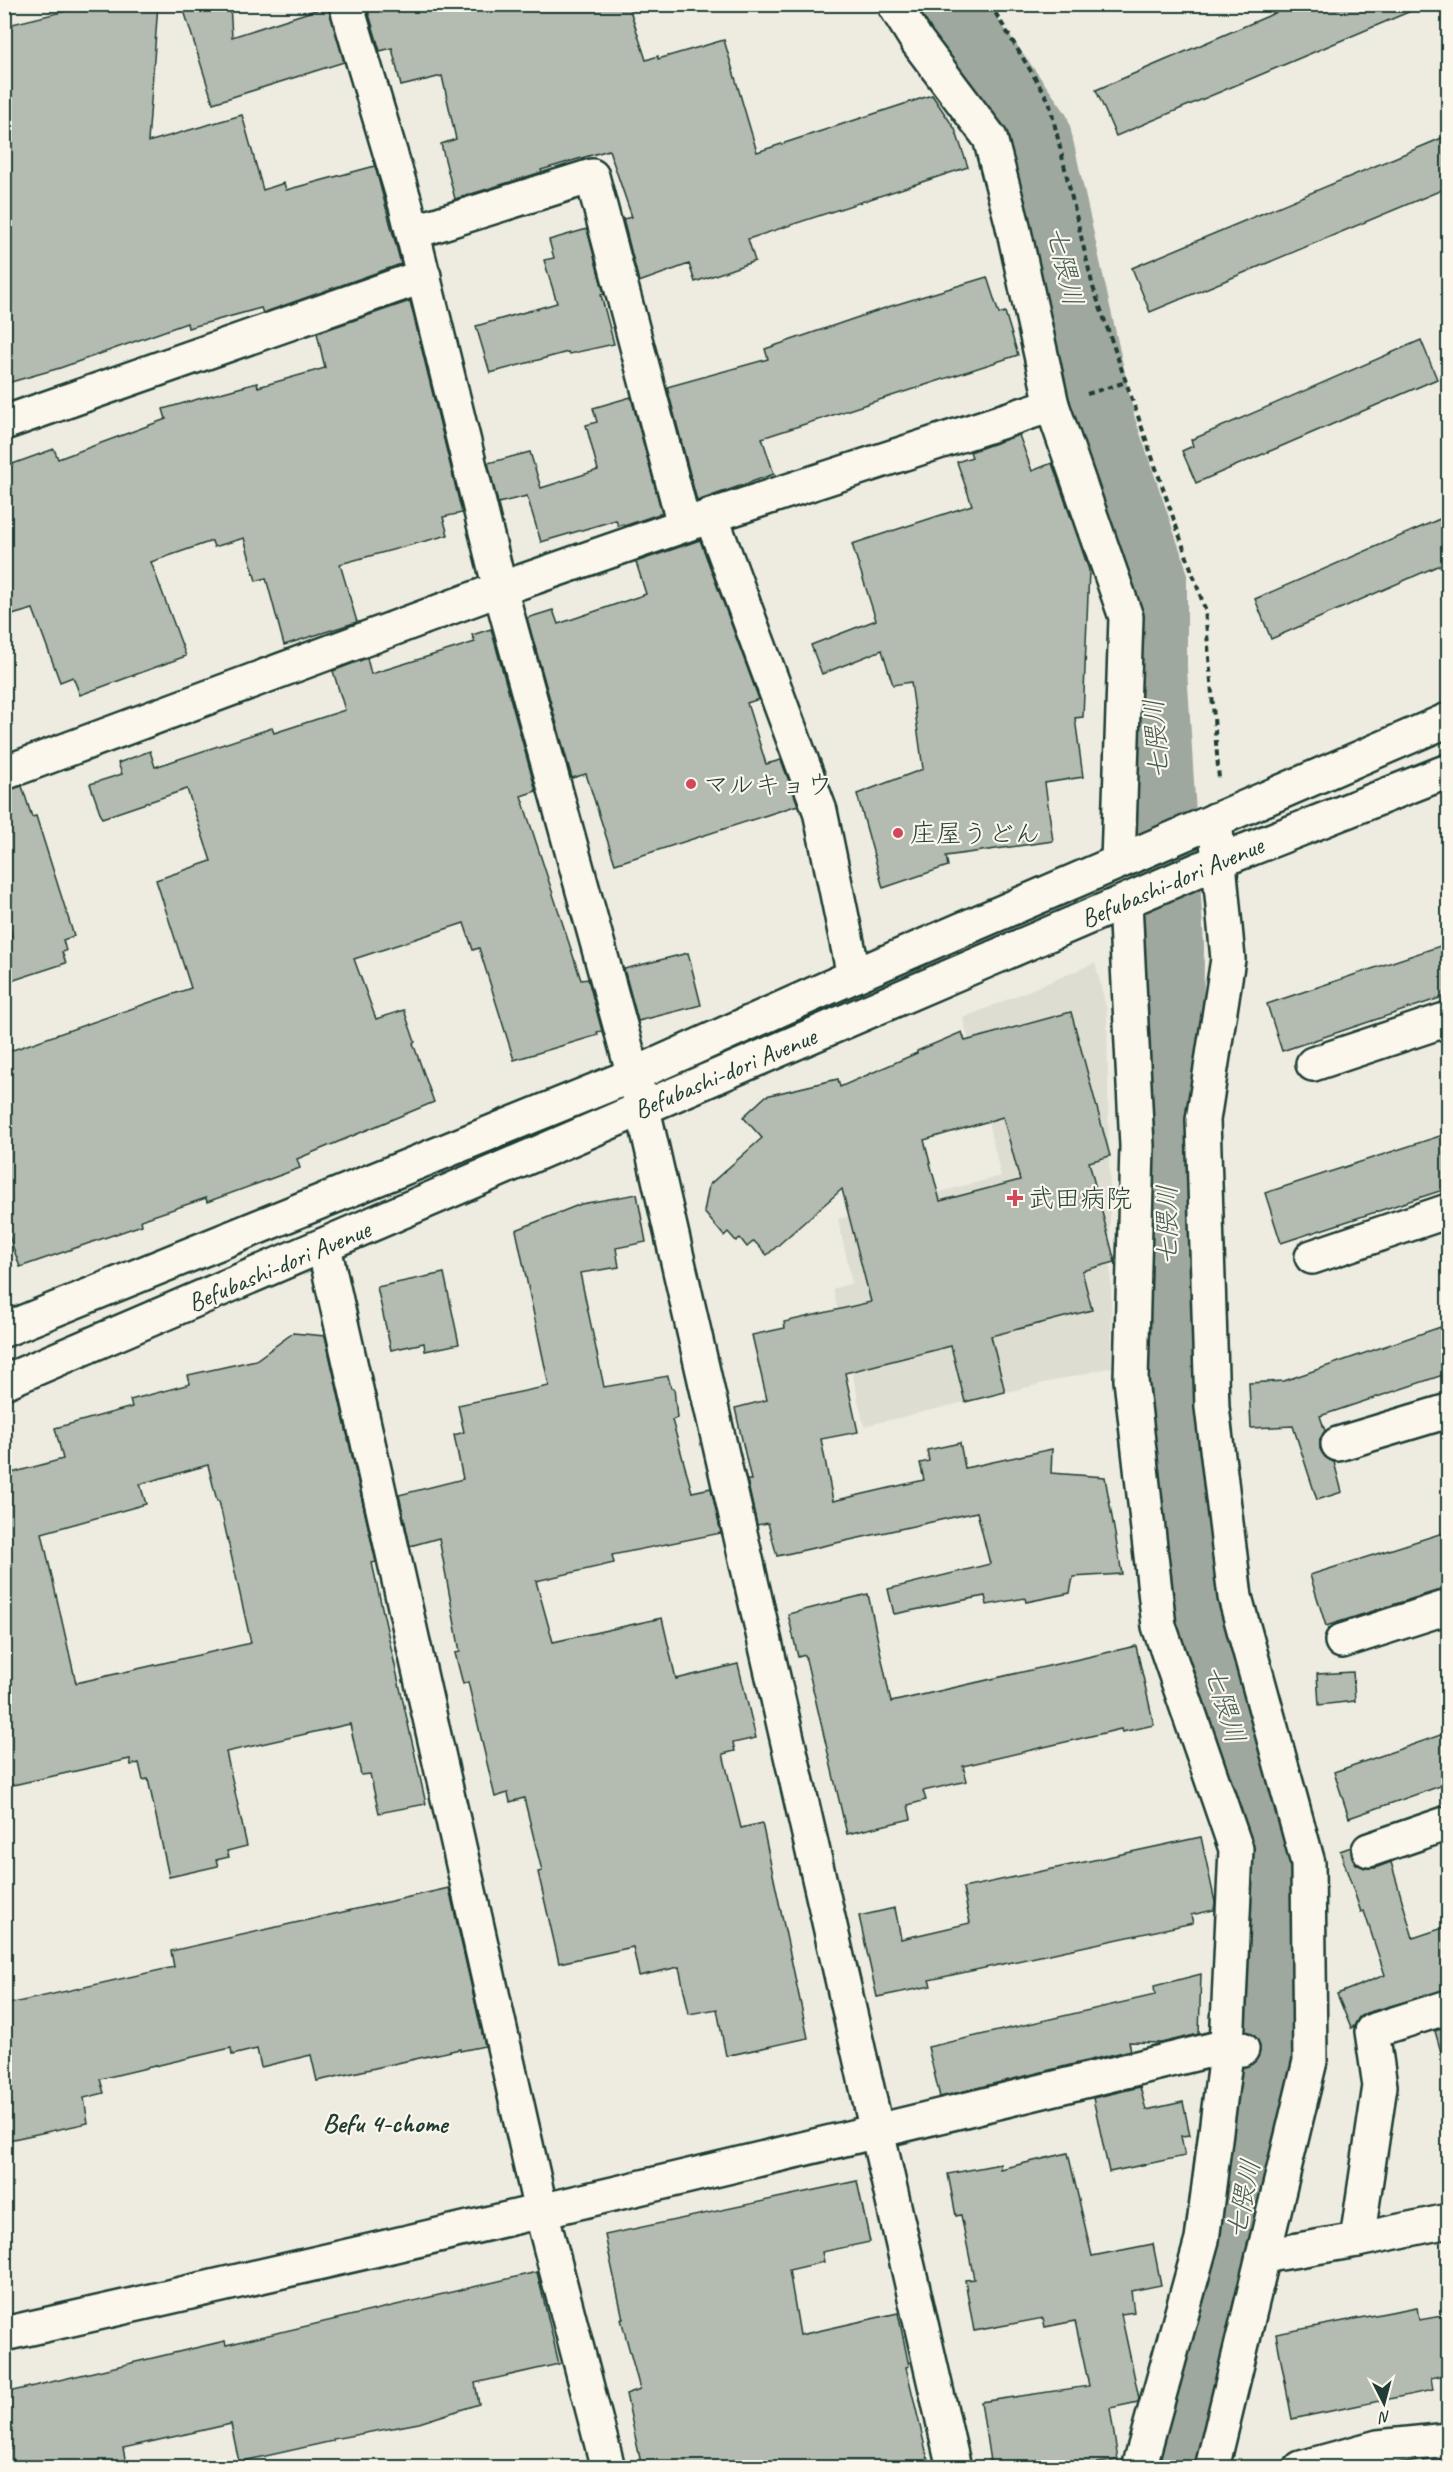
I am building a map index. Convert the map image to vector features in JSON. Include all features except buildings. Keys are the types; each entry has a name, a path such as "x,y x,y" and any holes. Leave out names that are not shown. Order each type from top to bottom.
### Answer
{"main road":[{"path":"346,4 413,232 500,589 643,1109 954,2468"},
{"path":"894,4 917,41 990,138 1012,222 1052,405 1126,617 1124,859"},
{"path":"413,232 592,176 698,520 820,811 854,976"},
{"path":"4,423 424,276"},
{"path":"4,773 500,589 698,520 1052,405"},
{"name":"Befubashi-dori Avenue","path":"4,1330 633,1075 854,976 1449,720"},
{"name":"Befubashi-dori Avenue","path":"4,1382 324,1247 1210,865 1449,771"},
{"path":"1208,823 1210,865 1228,958 1203,1120 1212,1407 1235,1597 1308,1863 1297,2059 1263,2256 1212,2468"},
{"path":"1129,900 1137,1146 1131,1380 1159,1626 1236,1848 1235,2047 1202,2240 1139,2468"},
{"path":"1313,1064 1449,1019"},
{"path":"1312,1257 1449,1211"},
{"path":"324,1247 541,2211 608,2468"},
{"path":"1338,1444 1449,1411"},
{"path":"1342,1641 1449,1607"},
{"path":"1369,1850 1449,1823"},
{"path":"1357,2240 1380,2086 1372,2031 1449,2007"},
{"path":"4,2334 541,2211 1235,2047"},
{"path":"1263,2256 1449,2221"},
{"path":"1301,2468 1378,2447 1449,2440"}],"path":[{"path":"990,4 1049,101 1093,287 1205,609 1220,784"}],"shaded area":[{"name":"武田病院","path":"1095,963 1107,1010 1112,1367 864,1426 833,1289 852,1283 838,1219 1001,1176 963,1018"}],"waterway":[{"name":"七隈川","path":"944,4 1035,130 1101,427 1152,576 1152,669 1169,946 1166,1442 1209,1654 1267,1837 1272,1925 1265,2094 1236,2234 1179,2468"}],"place":[{"name":"マルキョウ","path":"691,784"},
{"name":"庄屋うどん","path":"898,833"},
{"name":"武田病院","path":"1015,1198"}],"district":[{"name":"Befu 4-chome","path":"385,2123"}]}
